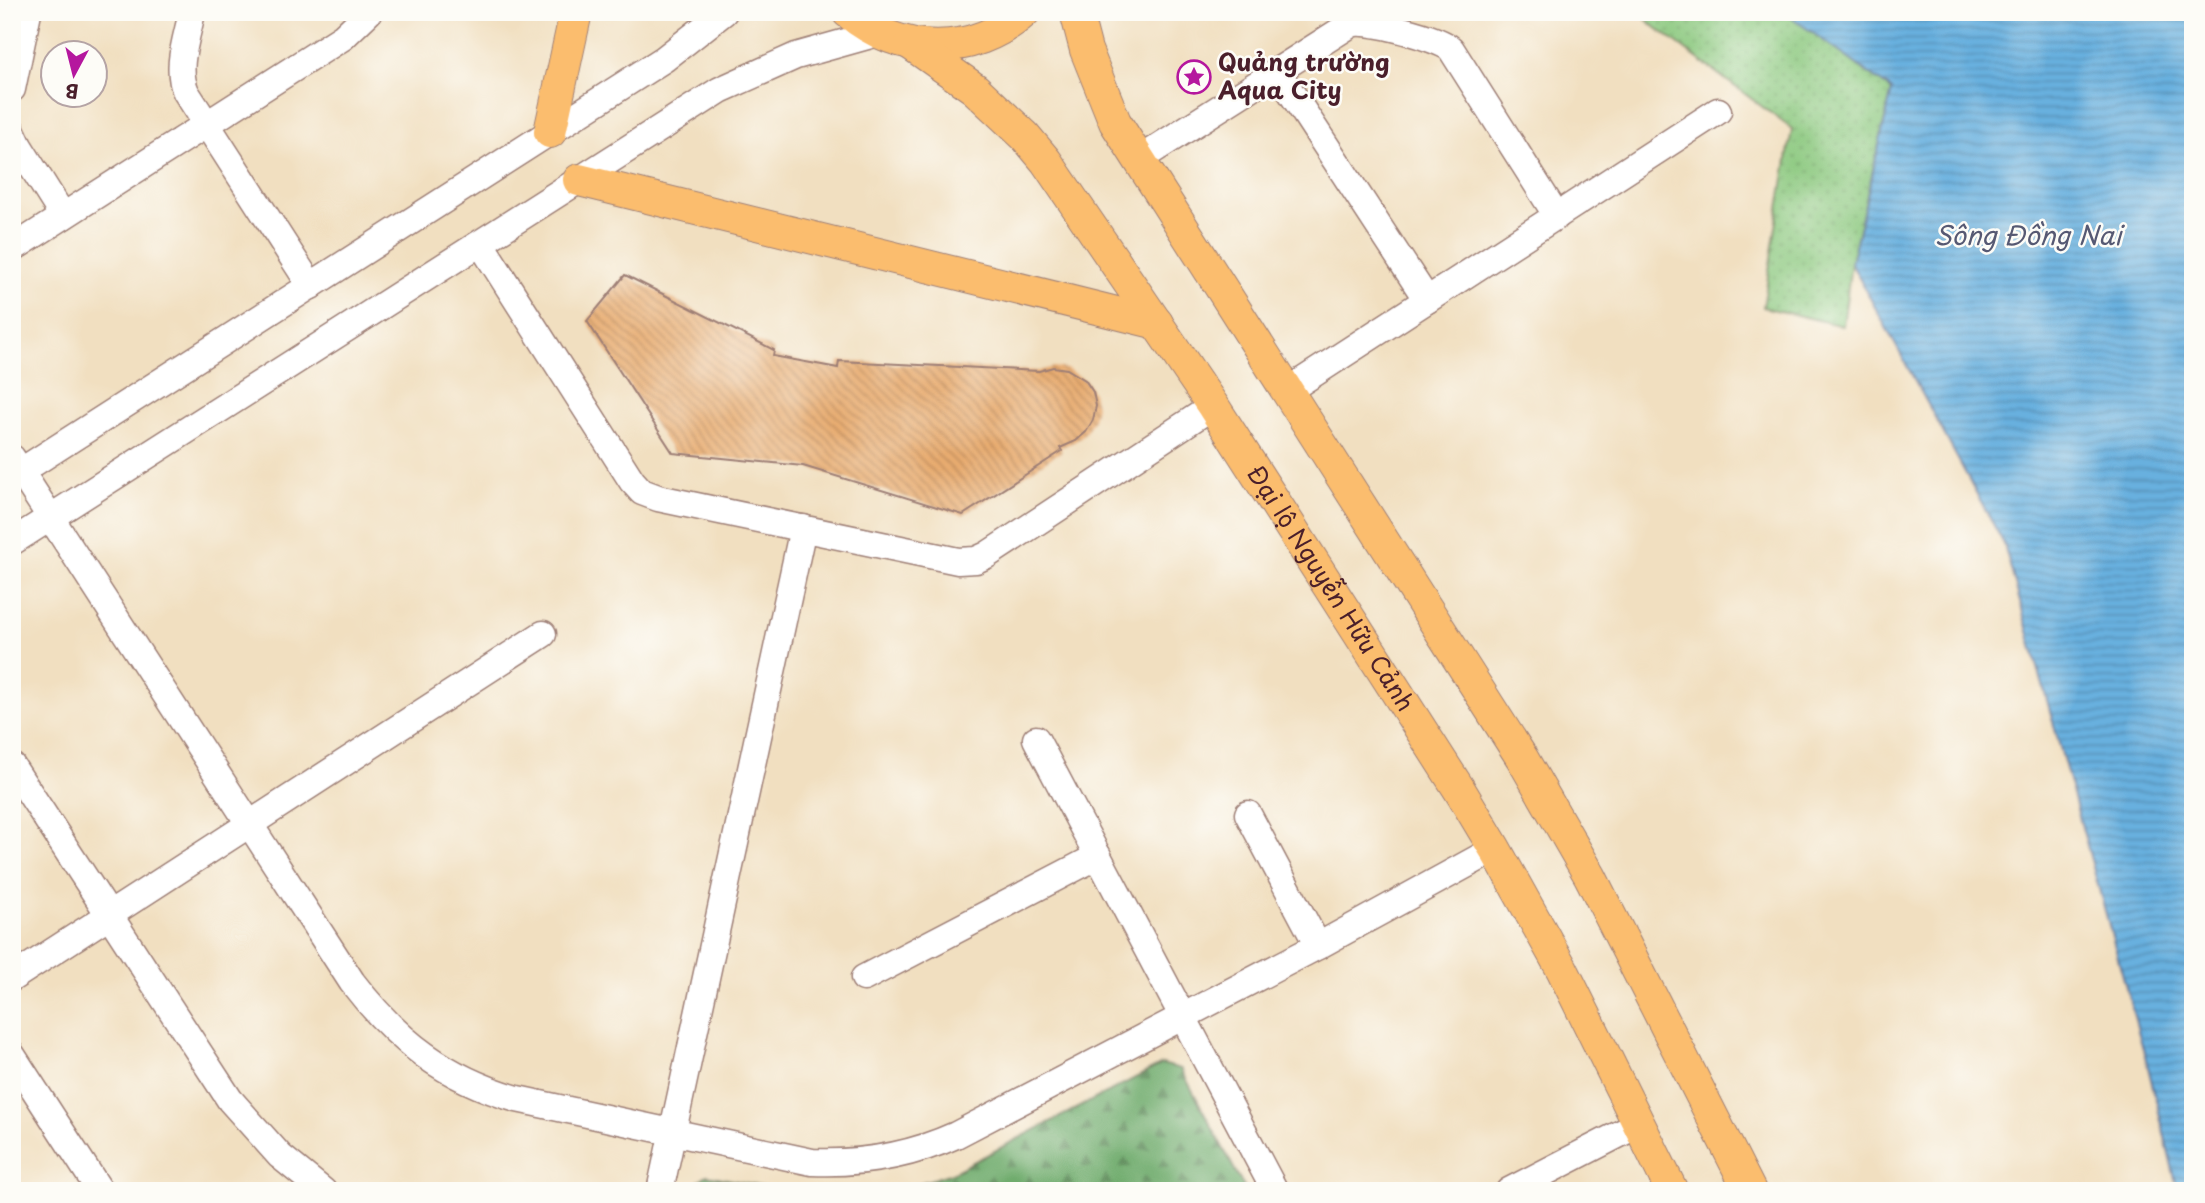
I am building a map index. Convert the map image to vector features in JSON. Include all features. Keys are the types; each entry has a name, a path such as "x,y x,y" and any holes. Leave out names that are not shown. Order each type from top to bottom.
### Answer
{"main road":[{"path":"550,132 576,12"},
{"path":"848,12 878,33 911,44 935,47 971,42 1003,28 1024,12"},
{"path":"1076,12 1099,85 1115,122 1522,758 1590,876 1750,1191"},
{"name":"Đại lộ Nguyễn Hữu Cảnh","path":"911,44 975,89 1025,136 1063,186 1213,406 1495,849 1562,969 1672,1191"},
{"path":"579,180 1157,323"}],"street":[{"path":"12,89 28,12"},
{"path":"192,12 181,61 182,83 311,286"},
{"path":"12,249 343,37 369,12"},
{"path":"724,12 675,52 311,286 15,469 51,517 352,982 387,1024 417,1050 461,1078 487,1090 517,1099 812,1161 849,1162 903,1154 957,1135 1318,946 1495,849"},
{"path":"1138,160 1358,22 1446,44 1557,216"},
{"path":"12,542 720,90 796,56 878,33"},
{"path":"1277,71 1427,300"},
{"path":"1287,391 1718,111"},
{"path":"12,131 63,216"},
{"path":"481,244 632,481 642,492 658,498 958,561 976,560 1213,406"},
{"path":"660,1191 803,528"},
{"path":"12,978 544,634"},
{"path":"1036,739 1275,1191"},
{"path":"12,765 230,1100 280,1156 323,1191"},
{"path":"1248,814 1318,946"},
{"path":"864,978 1098,856"},
{"path":"12,1055 100,1191"},
{"path":"1509,1191 1639,1124"}],"green space":[{"path":"1639,12 1784,12 1892,90 1851,263 1843,326 1763,307 1792,129 1651,24"},
{"path":"1162,1064 1181,1069 1246,1191 895,1191 952,1173"},
{"path":"707,1175 787,1191 691,1191 692,1185"}],"water":[{"name":"Sông Đồng Nai","path":"1784,12 2193,12 2193,1191 2178,1191 2148,1067 2004,544 1851,263 1892,90"}],"building":[{"path":"625,275 774,350 773,356 838,368 839,361 1039,371 1053,367 1067,369 1085,380 1093,392 1096,406 1093,420 1086,432 1076,441 1060,448 1062,451 963,515 803,466 673,453 587,321"}],"place":[{"name":"Quảng trường Aqua City","path":"1194,77"}]}
